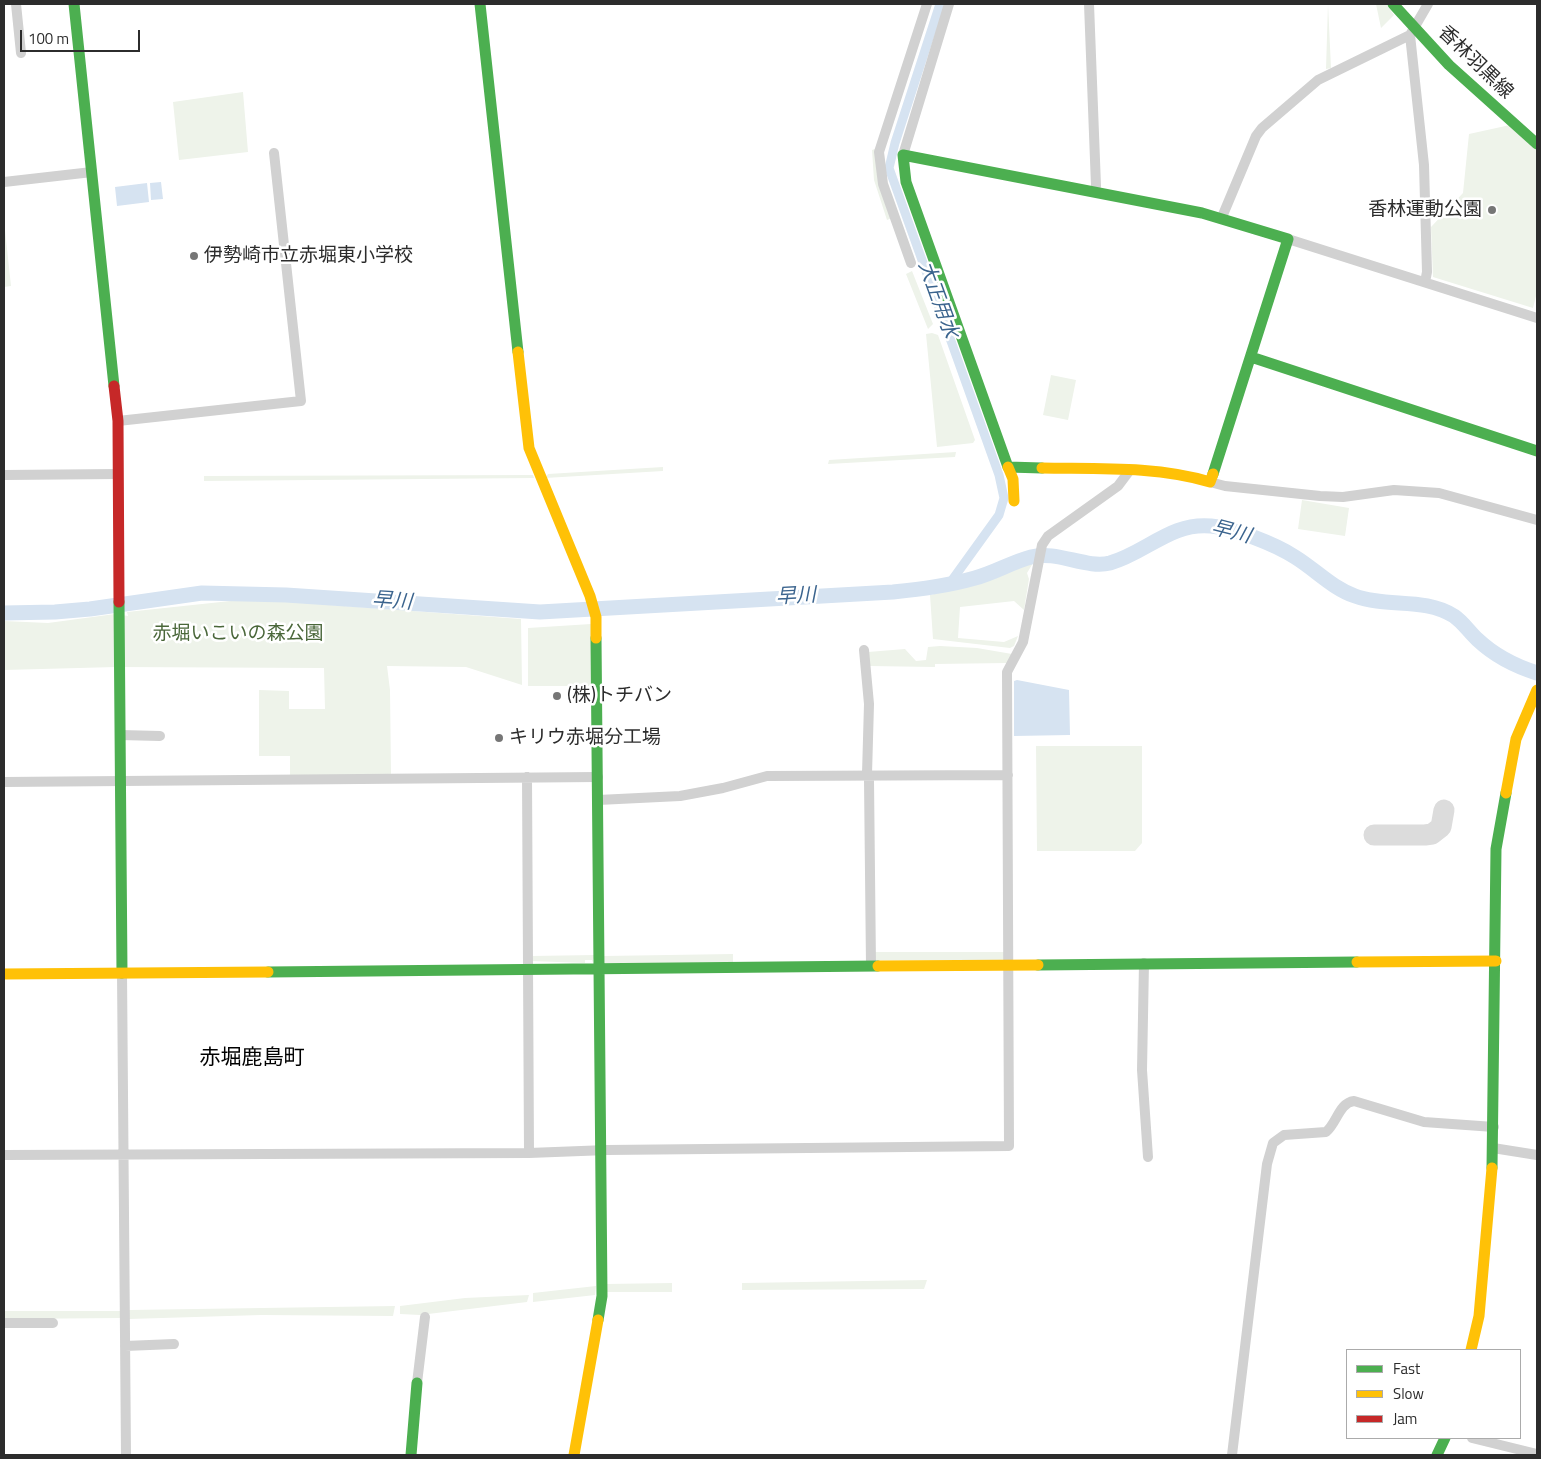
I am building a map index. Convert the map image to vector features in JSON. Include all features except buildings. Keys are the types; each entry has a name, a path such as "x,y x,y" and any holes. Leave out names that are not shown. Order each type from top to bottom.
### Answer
{"street":[{"path":"16,4 21,53"},
{"path":"74,4 118,421 126,1455"},
{"path":"480,4 529,448 537,472 591,598 596,617 602,1296 574,1455"},
{"path":"911,263 883,184 879,152 927,4"},
{"path":"949,4 903,155 906,182 1013,479 1014,501"},
{"path":"1089,4 1096,186 1094,192"},
{"name":"香林羽黒線","path":"1393,4 1412,32 1537,144"},
{"path":"1222,217 1256,136 1271,119 1328,74 1412,32 1428,4"},
{"path":"1412,32 1425,188 1427,272 1425,282"},
{"path":"118,421 301,401 274,153"},
{"path":"903,155 1222,217 1537,318"},
{"path":"4,182 92,172"},
{"path":"1210,482 1288,239"},
{"path":"1251,357 1537,451"},
{"path":"1008,467 1130,470 1193,477 1225,486 1320,496 1342,497 1394,490 1439,493 1537,520"},
{"path":"4,1155 529,1152 1009,1146 1007,672 1023,642 1042,544 1048,536 1118,486 1130,470"},
{"path":"4,475 118,474"},
{"path":"864,650 868,704 870,966"},
{"path":"1471,1349 1479,1316 1493,1148 1497,839 1516,738 1537,690"},
{"path":"120,736 160,736"},
{"path":"598,800 688,794 723,788 767,776 1008,775"},
{"path":"4,782 527,776 598,777"},
{"path":"527,776 529,1152"},
{"path":"4,974 1496,961"},
{"path":"1144,963 1142,1070 1148,1157"},
{"path":"1232,1455 1267,1164 1273,1143 1284,1136 1326,1132 1334,1123 1342,1107 1348,1102 1354,1101 1424,1122 1494,1128"},
{"path":"1493,1148 1537,1155"},
{"path":"411,1455 424,1317"},
{"path":"4,1323 53,1324"},
{"path":"125,1346 174,1344"},
{"path":"1437,1455 1445,1439"},
{"path":"1476,1439 1537,1454"}],"green space":[{"path":"1328,4 1331,68 1326,69"},
{"path":"1376,4 1386,4 1394,15 1381,28"},
{"path":"243,92 248,152 179,160 173,102"},
{"name":"香林運動公園","path":"1510,125 1537,149 1537,292 1533,308 1433,277 1431,227 1463,193 1469,134"},
{"path":"875,149 892,218 887,220 874,180 872,150"},
{"path":"4,221 11,286 4,287"},
{"path":"912,271 933,324 928,329 906,274"},
{"path":"926,334 938,335 975,440 973,443 937,447"},
{"path":"1051,375 1076,380 1068,420 1043,415"},
{"path":"956,452 955,457 828,464 829,460"},
{"path":"663,467 663,471 545,478 548,474"},
{"path":"533,475 534,478 204,481 204,476"},
{"path":"1302,500 1349,508 1345,536 1298,529"},
{"path":"1033,563 1027,573 1029,579 1024,610 1014,601 960,607 958,638 1004,642 1018,636 1014,646 1010,648 933,639 930,595 977,584 1007,571"},
{"name":"赤堀いこいの森公園","path":"249,599 521,619 522,685 466,667 387,666 390,690 391,775 290,778 290,756 259,756 259,690 289,691 289,709 325,709 324,668 116,667 4,670 4,621 48,623 115,614 128,616 127,612"},
{"path":"591,624 593,686 528,686 528,628"},
{"path":"928,647 977,648 1012,654 1007,663 935,664 935,667 869,666 868,652 905,649 916,661 926,660"},
{"path":"1036,746 1142,746 1142,843 1135,851 1037,851"},
{"path":"872,952 1004,952 1004,960 873,960"},
{"path":"733,954 733,963 604,963 604,956"},
{"path":"595,955 592,963 592,960 585,960 585,963 531,961 531,956"},
{"path":"927,1280 924,1289 742,1290 742,1283"},
{"path":"672,1283 672,1292 606,1292 606,1284"},
{"path":"596,1286 595,1295 533,1302 533,1293"},
{"path":"529,1295 527,1302 420,1315 400,1314 400,1306 465,1298"},
{"path":"395,1306 393,1316 261,1315 129,1319 129,1310"},
{"path":"4,1311 121,1311 121,1318 4,1319"}],"water":[{"path":"161,182 163,199 151,200 150,183"},
{"path":"147,183 149,202 117,206 115,187"},
{"path":"1014,681 1069,690 1070,735 1014,736"}],"waterway":[{"name":"大正用水","path":"940,4 895,143 889,168 999,475 1004,498 999,515 950,583"},
{"name":"早川","path":"4,613 90,609 202,593 286,595 540,612 893,592 965,581 1024,559 1041,555 1061,557 1091,564 1110,563 1171,533 1197,526 1211,526 1242,533 1277,547 1303,562 1339,588 1355,596 1380,602 1418,604 1442,610 1457,618 1478,640 1498,656 1537,673"}],"taxiway":[{"path":"1374,835 1432,834 1441,827 1444,810"}],"traffic: fast":[{"path":"74,4 114,386"},
{"path":"480,4 518,352"},
{"path":"1393,4 1449,65 1537,144"},
{"path":"903,155 1202,213 1288,239 1213,474"},
{"path":"903,155 906,182 1008,467 1042,468"},
{"path":"1251,357 1537,451"},
{"path":"119,602 122,973"},
{"path":"596,638 602,1296 598,1320"},
{"path":"1492,1168 1496,849 1506,793"},
{"path":"1038,965 1357,962"},
{"path":"268,972 878,966"},
{"path":"411,1455 417,1383"},
{"path":"1437,1455 1445,1439"}],"traffic: slow":[{"path":"518,352 529,448 590,596 596,617 596,638"},
{"path":"1008,467 1013,479 1014,501"},
{"path":"1042,468 1148,471 1169,473 1210,482 1213,474"},
{"path":"1506,793 1516,739 1537,690"},
{"path":"1357,962 1496,961"},
{"path":"878,966 1038,965"},
{"path":"4,974 268,972"},
{"path":"1471,1349 1479,1316 1492,1168"},
{"path":"574,1455 598,1320"}],"traffic: jam":[{"path":"114,386 118,421 119,602"}],"place":[{"name":"香林運動公園","path":"1492,210"},
{"name":"伊勢崎市立赤堀東小学校","path":"194,256"},
{"name":"(株)トチバン","path":"557,696"},
{"name":"キリウ赤堀分工場","path":"499,738"}],"district":[{"name":"赤堀鹿島町","path":"252,1059"}]}
